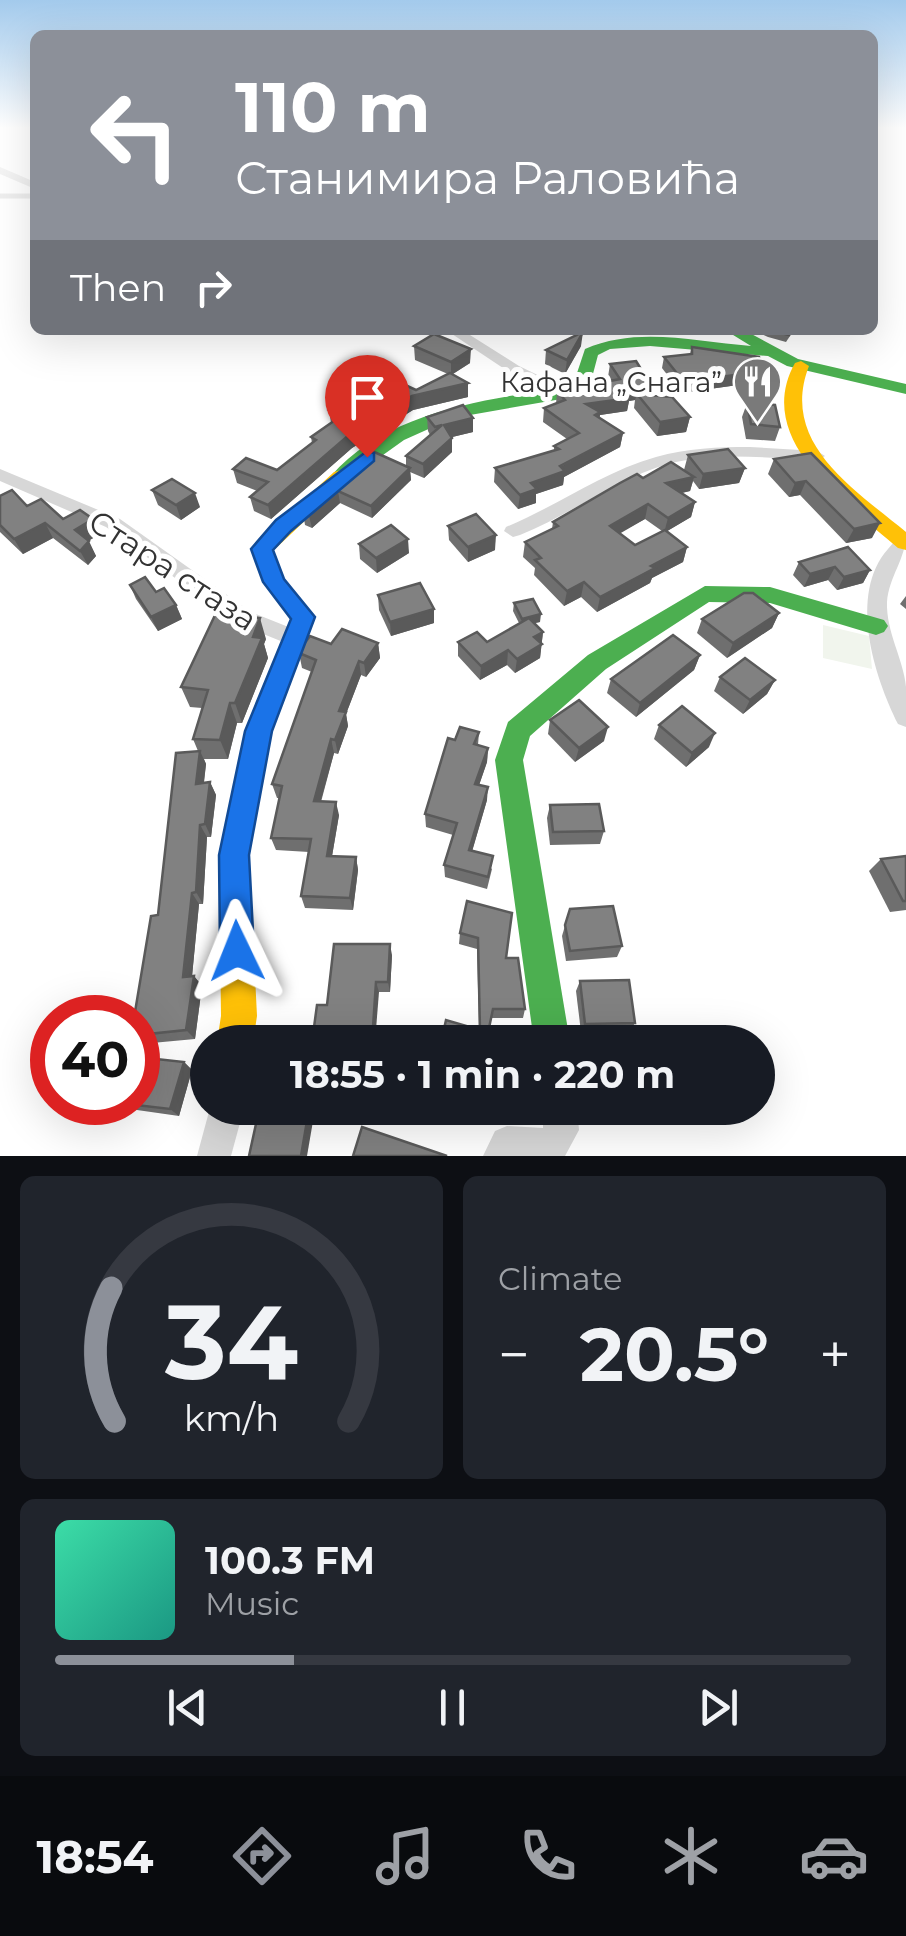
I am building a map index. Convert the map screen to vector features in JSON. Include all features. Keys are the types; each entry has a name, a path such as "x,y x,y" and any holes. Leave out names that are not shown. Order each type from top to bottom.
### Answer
{"street":[{"path":"460,335 514,370 568,393"},
{"path":"740,335 765,352 800,366 906,389"},
{"path":"238,1025 234,855 259,731 303,617 274,582 262,549 283,526 412,425 451,412 568,393 582,385 592,350 610,343 765,352"},
{"path":"800,366 792,411 817,456 842,485 906,542 892,556 875,596 876,626 906,717"},
{"path":"513,531 642,468 682,456 726,452 817,456"},
{"name":"Стара стаза","path":"0,474 114,523 177,568 230,613 266,632 293,638"},
{"path":"549,1025 509,760 518,730 597,662 705,594 766,592 876,626"},
{"path":"214,1156 222,1125"},
{"path":"500,1156 507,1143 551,1146 562,1125"}],"lane":[{"path":"0,196 30,196"}],"shaded area":[{"path":"823,625 869,636 872,669 823,658"}],"building":[{"path":"436,335 471,349 451,362 414,346"},
{"path":"577,335 581,335 567,360 546,350"},
{"path":"692,347 759,357 776,392 757,391 748,373 684,382 664,357 692,354"},
{"path":"636,361 651,385 629,388 630,398 586,404 600,412 595,415 623,433 560,466 565,471 531,483 537,489 520,495 495,468 559,449 554,446 579,433 544,408 565,400 557,391 620,379 610,364"},
{"path":"450,373 468,383 412,396 350,434 268,505 250,497 268,482 233,469 246,458 277,470 316,440 311,437 341,416 329,410 344,401 333,396 355,381 389,394 403,384 416,390"},
{"path":"637,394 672,397 690,417 660,422"},
{"path":"747,403 775,405 780,427 751,424"},
{"path":"463,405 473,418 444,425 452,438 423,464 406,456 442,425 435,427 427,417"},
{"path":"728,449 745,468 703,474 688,455"},
{"path":"372,451 410,468 371,506 338,491 309,516 303,513"},
{"path":"811,453 880,523 854,529 806,481 795,483 774,459"},
{"path":"671,462 694,477 666,483 695,502 668,518 648,504 610,526 635,545 665,530 687,547 600,597 584,582 567,591 535,560 541,558 525,542 558,526 553,522 620,483 637,474 643,478"},
{"path":"172,479 195,493 176,505 152,490"},
{"path":"12,490 27,506 41,499 63,519 80,510 93,519 75,530 89,541 80,551 45,523 14,539 0,525 0,496"},
{"path":"476,514 496,535 468,547 448,526"},
{"path":"391,525 408,539 376,558 359,544"},
{"path":"848,547 870,570 844,577 835,567 810,574 799,562"},
{"path":"145,577 156,592 164,588 176,605 151,617 130,585"},
{"path":"420,583 434,609 390,622 378,595"},
{"path":"744,593 753,593 779,613 733,643 702,619"},
{"path":"533,599 541,614 522,619 514,603"},
{"path":"216,613 260,618 253,637 262,638 235,703 230,703 220,740 193,739 208,690 181,687"},
{"path":"529,618 543,632 534,637 542,644 517,659 508,650 481,666 458,642 477,632 487,642"},
{"path":"342,629 378,643 364,663 359,661 339,711 346,712 335,740 331,739 314,801 336,802 327,856 356,857 350,898 301,896 311,839 271,838 282,786 272,784 316,660 299,653 301,648 310,636 331,644"},
{"path":"673,635 700,655 640,703 611,679"},
{"path":"745,658 775,680 750,700 720,677"},
{"path":"579,700 608,727 579,748 550,720"},
{"path":"682,706 715,733 692,753 659,725"},
{"path":"460,727 479,732 474,744 488,748 475,784 488,787 469,850 493,856 488,877 444,865 457,823 425,814 448,738 455,740"},
{"path":"200,751 196,784 210,782 205,824 200,825 196,892 192,893 183,977 194,976 186,1030 160,1033 160,995 138,995 151,916 158,915 176,753"},
{"path":"599,804 604,831 553,832 550,805"},
{"path":"906,856 906,901 903,901 881,859"},
{"path":"467,901 512,913 506,958 518,958 525,1009 493,1009 490,1025 480,1025 478,938 460,933"},
{"path":"613,906 622,946 570,951 565,925 570,909"},
{"path":"334,944 390,944 388,982 376,982 373,1025 314,1025 317,1005 327,1005"},
{"path":"629,980 635,1023 585,1024 580,981"},
{"path":"160,1059 184,1062 170,1109 160,1108"},
{"path":"256,1125 306,1125 301,1156 249,1156"},
{"path":"362,1127 447,1156 353,1156"}],"traffic: fast":[{"path":"742,335 793,363 906,389"},
{"path":"341,476 397,436 422,424 472,408 567,393 582,385 591,352 607,345 675,343 765,352"},
{"path":"549,1025 509,760 518,730 597,662 705,594 770,595 876,626"}],"traffic: slow":[{"path":"801,366 791,406 798,432 809,451 839,485 906,543"},
{"path":"238,1025 234,855 259,731 303,617 274,582 262,549 341,476"}],"place":[{"name":"Кафана „Снага”","path":"757,424"}],"route":[{"path":"237,951 234,855 259,731 303,617 274,582 262,549 283,526 367,457"}]}
